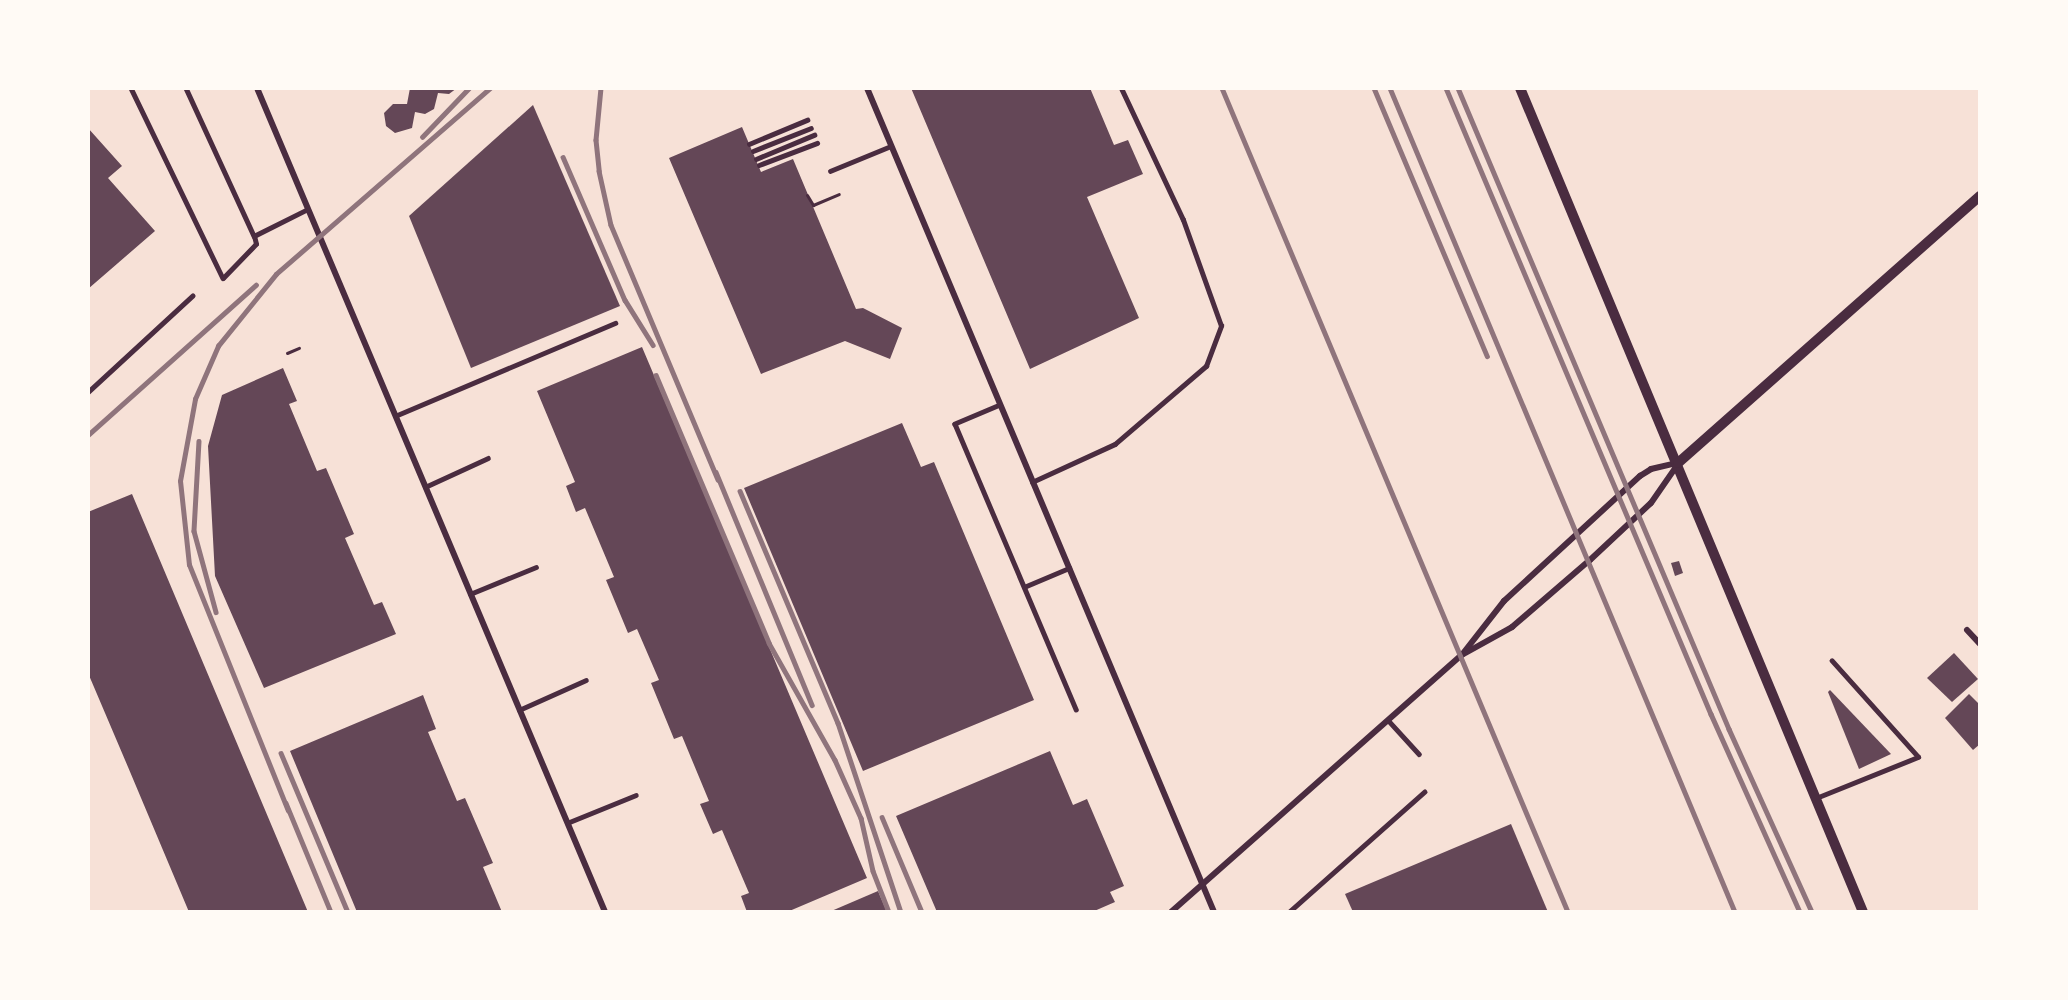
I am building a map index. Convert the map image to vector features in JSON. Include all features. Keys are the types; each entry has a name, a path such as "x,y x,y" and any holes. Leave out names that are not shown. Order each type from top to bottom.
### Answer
{"street":[{"path":"257,88 605,912"},
{"path":"867,88 1214,912"},
{"path":"1520,88 1863,912"},
{"path":"1460,656 1504,633 1590,560 1651,503 1678,463 1980,196"},
{"path":"1171,912 1460,656 1504,600 1640,476 1650,469 1678,463"},
{"path":"1966,630 1980,644"}],"lane":[{"path":"131,88 223,278 256,244 186,88"},
{"path":"1032,482 1115,444 1206,366 1221,326 1183,220 1121,88"},
{"path":"749,144 807,120"},
{"path":"753,151 811,128"},
{"path":"756,159 814,135"},
{"path":"759,165 817,143"},
{"path":"830,171 891,146"},
{"path":"254,236 308,209"},
{"path":"88,392 192,296"},
{"path":"395,416 615,324"},
{"path":"1000,405 955,424 1076,709"},
{"path":"425,487 488,458"},
{"path":"471,594 536,567"},
{"path":"1024,587 1069,568"},
{"path":"1816,798 1918,757 1832,661"},
{"path":"519,710 586,681"},
{"path":"1388,720 1419,754"},
{"path":"1289,912 1424,792"},
{"path":"567,823 636,795"}],"path":[{"path":"807,195 813,205 840,194"},
{"path":"287,353 299,348"}],"building":[{"path":"410,88 457,88 449,94 438,93 434,109 425,114 415,112 412,128 395,133 386,126 384,113 393,104 407,104"},
{"path":"911,88 1090,88 1114,145 1128,140 1143,174 1087,197 1139,318 1030,369"},
{"path":"533,105 620,306 471,368 409,216"},
{"path":"742,127 761,172 793,159 856,309 863,308 902,328 890,359 845,341 761,374 669,158"},
{"path":"88,128 122,166 108,178 155,231 88,289"},
{"path":"642,347 867,878 787,912 747,912 741,896 749,893 722,830 713,834 700,804 709,801 682,736 674,739 651,683 659,680 637,629 628,633 606,580 614,577 585,508 576,512 566,486 575,482 537,391"},
{"path":"283,368 297,401 289,404 317,471 326,468 354,534 345,538 374,605 382,602 396,634 264,688 215,576 208,446 222,395"},
{"path":"902,423 921,467 934,462 1034,700 863,771 744,488"},
{"path":"132,494 308,912 189,912 88,673 88,512"},
{"path":"1679,561 1683,573 1675,576 1671,563"},
{"path":"1954,653 1978,679 1952,702 1927,678"},
{"path":"1830,690 1891,754 1859,769 1828,692"},
{"path":"1969,694 1980,705 1980,744 1973,750 1945,718"},
{"path":"423,695 436,729 428,732 457,801 465,798 493,863 483,867 502,912 357,912 290,751"},
{"path":"1050,751 1073,805 1087,799 1124,886 1110,892 1115,902 1092,912 937,912 896,816"},
{"path":"1511,824 1548,912 1353,912 1345,894"},
{"path":"878,891 887,912 829,912"}],"railway":[{"path":"422,137 469,88"},
{"path":"288,811 189,565 180,481 195,399 218,346 276,274 490,88"},
{"path":"601,88 596,140 599,171 611,225 718,479"},
{"path":"1222,88 1568,912"},
{"path":"1374,88 1487,356"},
{"path":"1390,88 1735,912"},
{"path":"1446,88 1711,714 1800,912"},
{"path":"1458,88 1729,729 1812,912"},
{"path":"563,157 625,300 653,345"},
{"path":"88,435 256,285"},
{"path":"656,375 769,643 835,760 861,818 873,871 889,912"},
{"path":"199,441 194,531 216,612"},
{"path":"716,472 812,705"},
{"path":"740,491 838,723 901,912"},
{"path":"281,753 348,912"},
{"path":"286,803 331,912"},
{"path":"882,817 922,912"}]}
